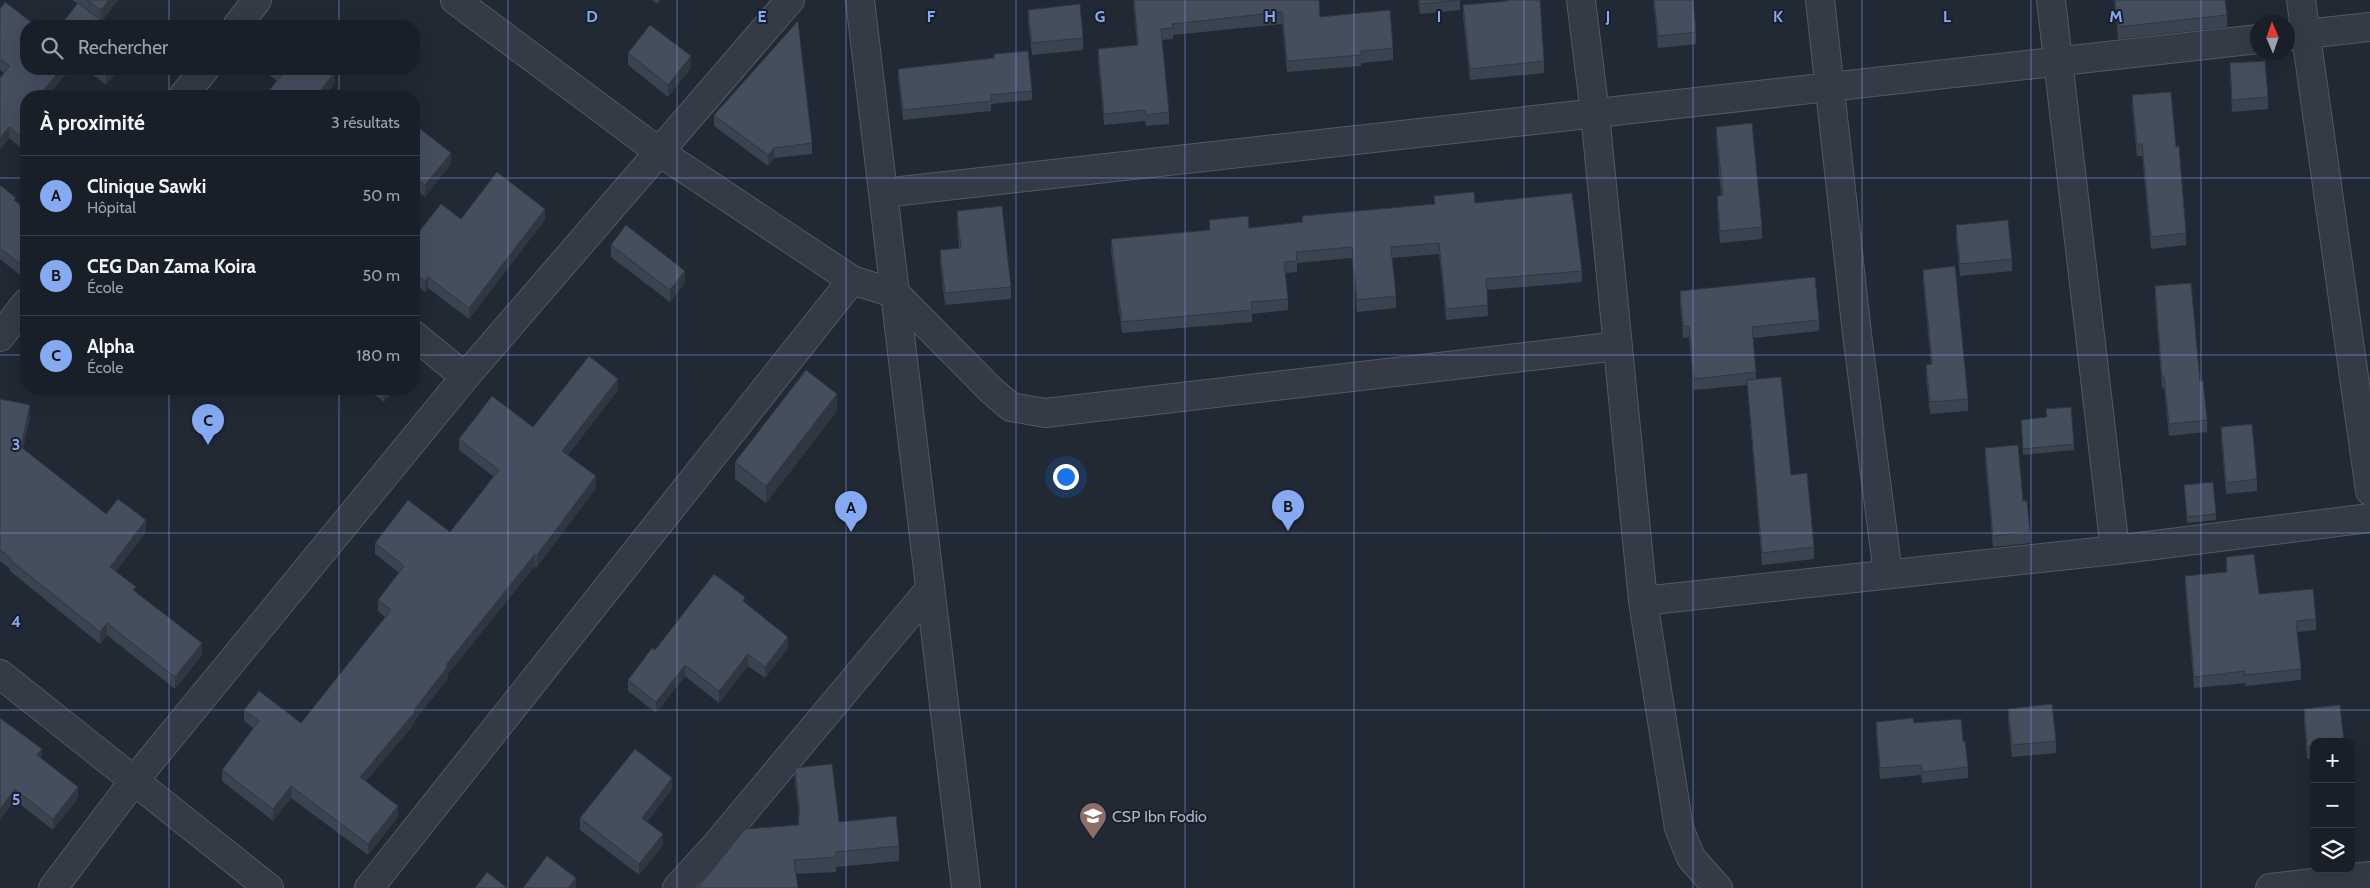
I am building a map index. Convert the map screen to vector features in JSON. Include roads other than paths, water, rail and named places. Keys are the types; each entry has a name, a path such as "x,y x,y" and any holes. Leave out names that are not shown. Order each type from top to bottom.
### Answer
{"street":[{"path":"242,20 257,0"},
{"path":"454,0 658,151 852,280 896,294 992,392 1011,407 1045,413 1618,346"},
{"path":"53,888 133,782 465,377 790,0"},
{"path":"860,0 966,888"},
{"path":"1581,0 1595,114 1643,601 1679,828 1691,858 1718,888"},
{"path":"1820,0 1857,334 1888,574"},
{"path":"2051,0 2115,550"},
{"path":"2301,0 2296,35 2363,396 2370,491"},
{"path":"2296,35 2370,27"},
{"path":"883,193 2250,40"},
{"path":"188,90 200,75"},
{"path":"369,888 852,280"},
{"path":"1,334 20,310"},
{"path":"420,340 465,377"},
{"path":"1643,601 2115,550 2370,518"},
{"path":"677,888 716,845 930,589"},
{"path":"0,674 133,782 269,888"},
{"path":"2270,888 2370,876"}],"place":[{"name":"Alpha","path":"208,445"},
{"name":"CEG Dan Zama Koira","path":"1288,531"},
{"name":"Clinique Sawki","path":"851,532"},
{"name":"CSP Ibn Fodio","path":"1093,840"}]}
